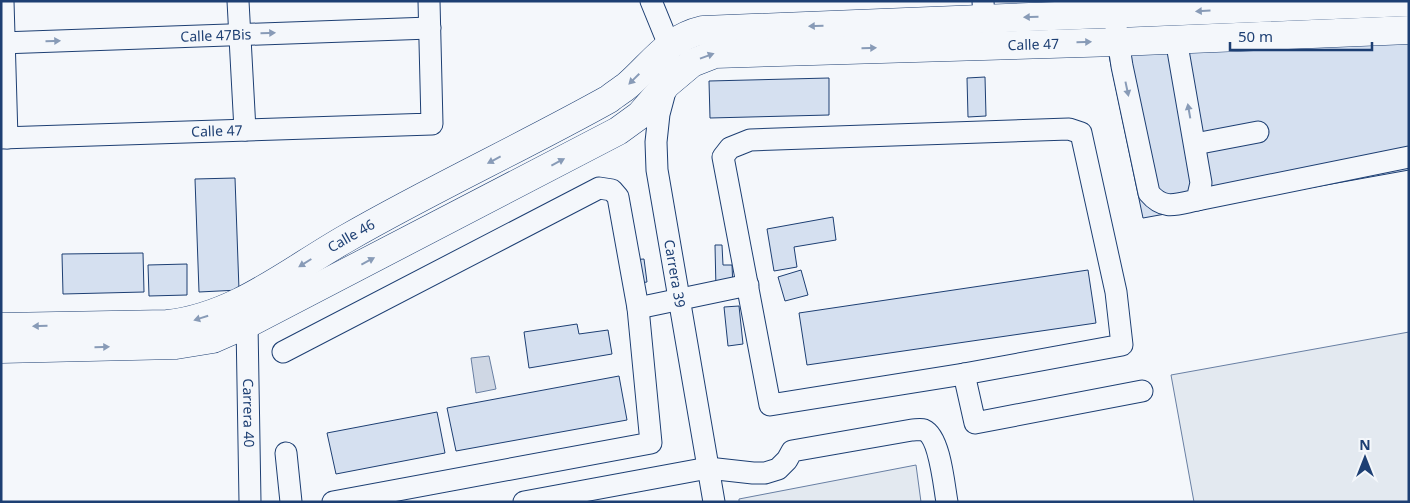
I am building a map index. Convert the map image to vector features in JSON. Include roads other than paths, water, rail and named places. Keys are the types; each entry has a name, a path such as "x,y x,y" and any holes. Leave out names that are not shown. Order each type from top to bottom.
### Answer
{"main road":[{"name":"Calle 47","path":"669,45 689,34 703,30 983,10 1114,15 1324,3 1409,2"},
{"name":"Calle 47","path":"667,84 692,63 726,52 1117,42 1409,30"},
{"name":"Calle 46","path":"1,327 175,323 204,317 247,300 347,238 609,99 627,86 669,45"},
{"path":"1,349 176,345 213,339 247,324 618,131 640,115 667,84"}],"street":[{"path":"3,1 4,138"},
{"path":"238,1 245,130"},
{"path":"429,1 430,28"},
{"path":"651,1 669,45"},
{"path":"1114,15 1117,42 1149,193 1156,202 1170,205 1409,157"},
{"name":"Calle 47Bis","path":"3,43 430,28"},
{"name":"Calle 47","path":"4,138 432,124 430,28"},
{"path":"1176,39 1201,183 1197,200"},
{"name":"Carrera 39","path":"669,45 667,84 659,114 656,142 657,170 714,502"},
{"path":"1069,129 1081,134 1116,292 1122,345 964,374 770,405 748,285 724,158 730,148 750,140 1069,129"},
{"path":"1194,144 1258,132"},
{"path":"283,352 599,188 612,190 618,197 638,308 651,443 333,502"},
{"path":"638,308 748,285"},
{"name":"Carrera 40","path":"247,324 250,502"},
{"path":"964,374 975,423 1142,391"},
{"path":"524,502 708,468 765,473 778,469 787,460 792,451 912,430 924,430 932,437 939,455 947,502"},
{"path":"286,453 291,502"}]}
